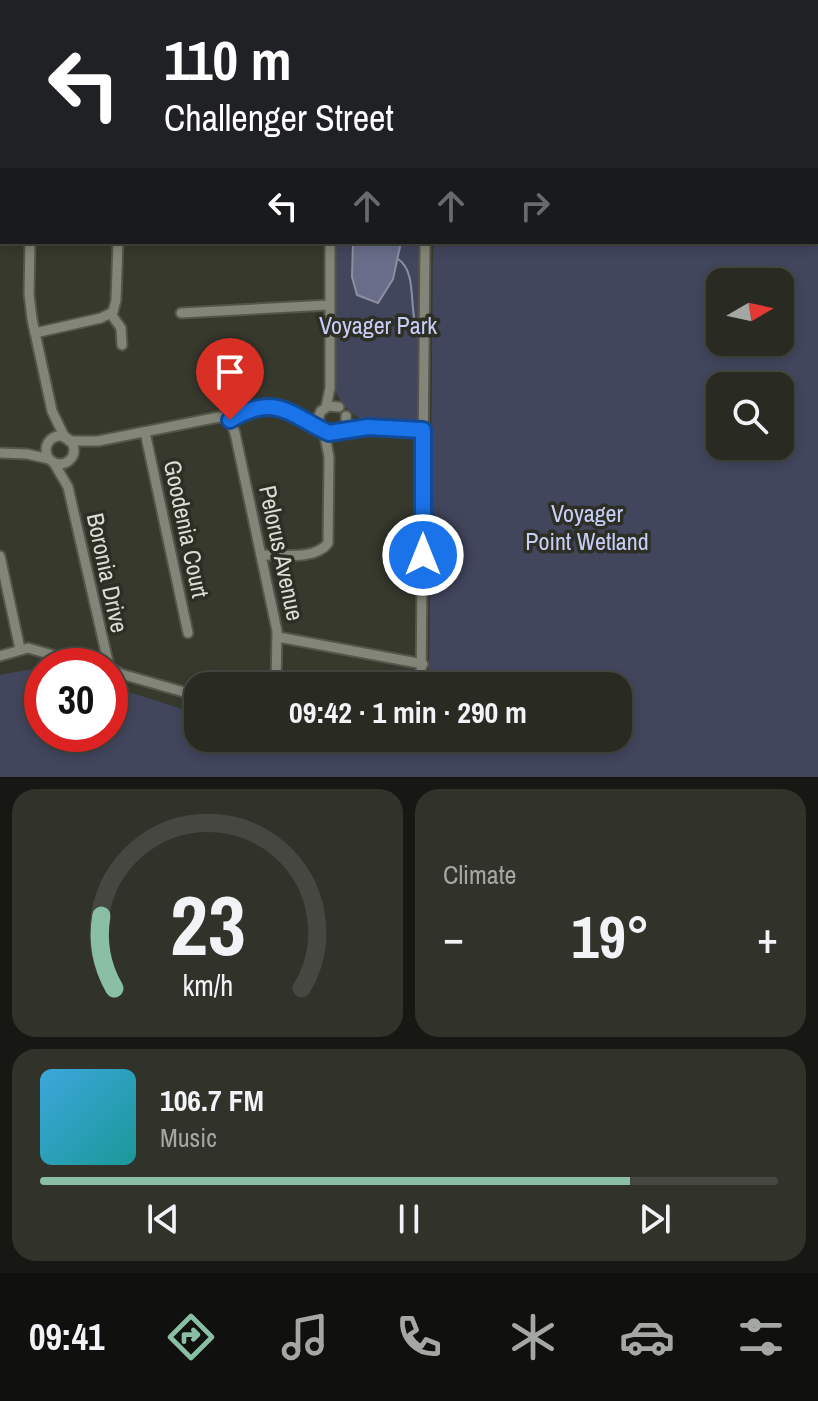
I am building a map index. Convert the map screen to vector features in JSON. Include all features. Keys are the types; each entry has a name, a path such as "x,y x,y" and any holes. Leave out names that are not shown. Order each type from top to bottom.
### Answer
{"street":[{"path":"30,244 29,294 35,333 52,411 67,439 71,457"},
{"path":"35,333 111,314 116,304 118,244"},
{"path":"261,555 313,554 326,547 329,538 329,457 322,429 323,410 330,388 330,244"},
{"path":"422,672 425,244"},
{"path":"181,313 329,305"},
{"path":"111,314 121,328 122,345"},
{"path":"329,457 346,422 330,388"},
{"path":"27,454 56,437 98,441 219,417 230,420 246,412 273,407 301,416 322,429 340,431 368,427 423,430"},
{"path":"301,416 323,410 342,411 368,427"},
{"path":"51,461 52,411"},
{"name":"Pelorus Avenue","path":"230,420 278,637 277,672"},
{"name":"Goodenia Court","path":"145,432 188,633"},
{"path":"0,453 27,454 60,464 98,441"},
{"name":"Boronia Drive","path":"71,457 68,487 104,648"},
{"name":"Boronia Drive","path":"51,461 68,487"},
{"path":"0,556 20,649"},
{"path":"278,637 423,664"},
{"path":"0,656 24,649"},
{"name":"Boronia Drive","path":"128,676 184,692"}],"green space":[{"name":"Voyager Park","path":"334,244 422,244 421,412 414,426 377,423 358,417 349,411 335,390"},
{"name":"Voyager Point Wetland","path":"433,244 818,244 818,777 0,777 0,675 24,670 24,752 128,752 128,692 184,710 184,752 632,752 632,672 429,672"}],"shaded area":[{"path":"353,244 401,244 393,279 378,303 357,295 352,277"}],"waterway":[{"path":"398,259 408,272 416,326"}],"route":[{"path":"230,420 242,413 278,407 301,416 329,433 368,427 423,430 423,555"}]}
